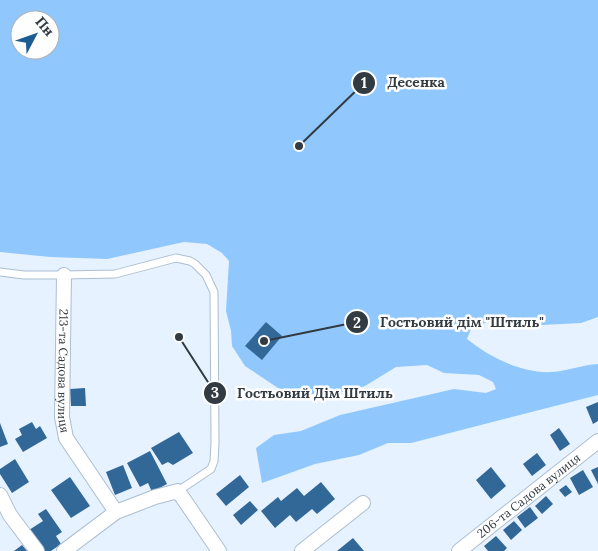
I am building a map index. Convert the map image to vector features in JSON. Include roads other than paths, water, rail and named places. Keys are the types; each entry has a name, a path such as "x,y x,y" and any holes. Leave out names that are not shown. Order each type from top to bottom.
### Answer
{"street":[{"name":"213-та Садова вулиця","path":"64,276 62,417 66,438 116,512"},
{"name":"206-та Садова вулиця","path":"460,551 598,441"},
{"path":"64,551 116,512 155,497 178,491 219,551"},
{"path":"0,496 10,516 36,551"},
{"path":"302,551 363,503"}],"lane":[{"path":"0,272 64,276 115,274 176,258 190,261 206,275 214,292 214,461 211,469 178,491"}],"water":[{"path":"0,0 598,0 598,317 581,323 542,325 487,322 471,329 467,339 496,358 530,370 552,372 598,364 598,395 411,443 388,443 359,455 315,464 262,483 256,448 274,435 301,431 340,415 454,389 486,393 496,389 493,382 479,375 444,373 427,365 396,367 365,386 335,394 306,394 281,390 245,366 232,346 231,331 226,311 229,261 222,253 207,244 184,242 107,259 50,257 0,252"}],"place":[{"name":"Десенка","path":"299,146"},
{"name":"Гостьовий Дім Штиль","path":"179,337"},
{"name":"Гостьовий дім \"Штиль\"","path":"264,341"}]}
